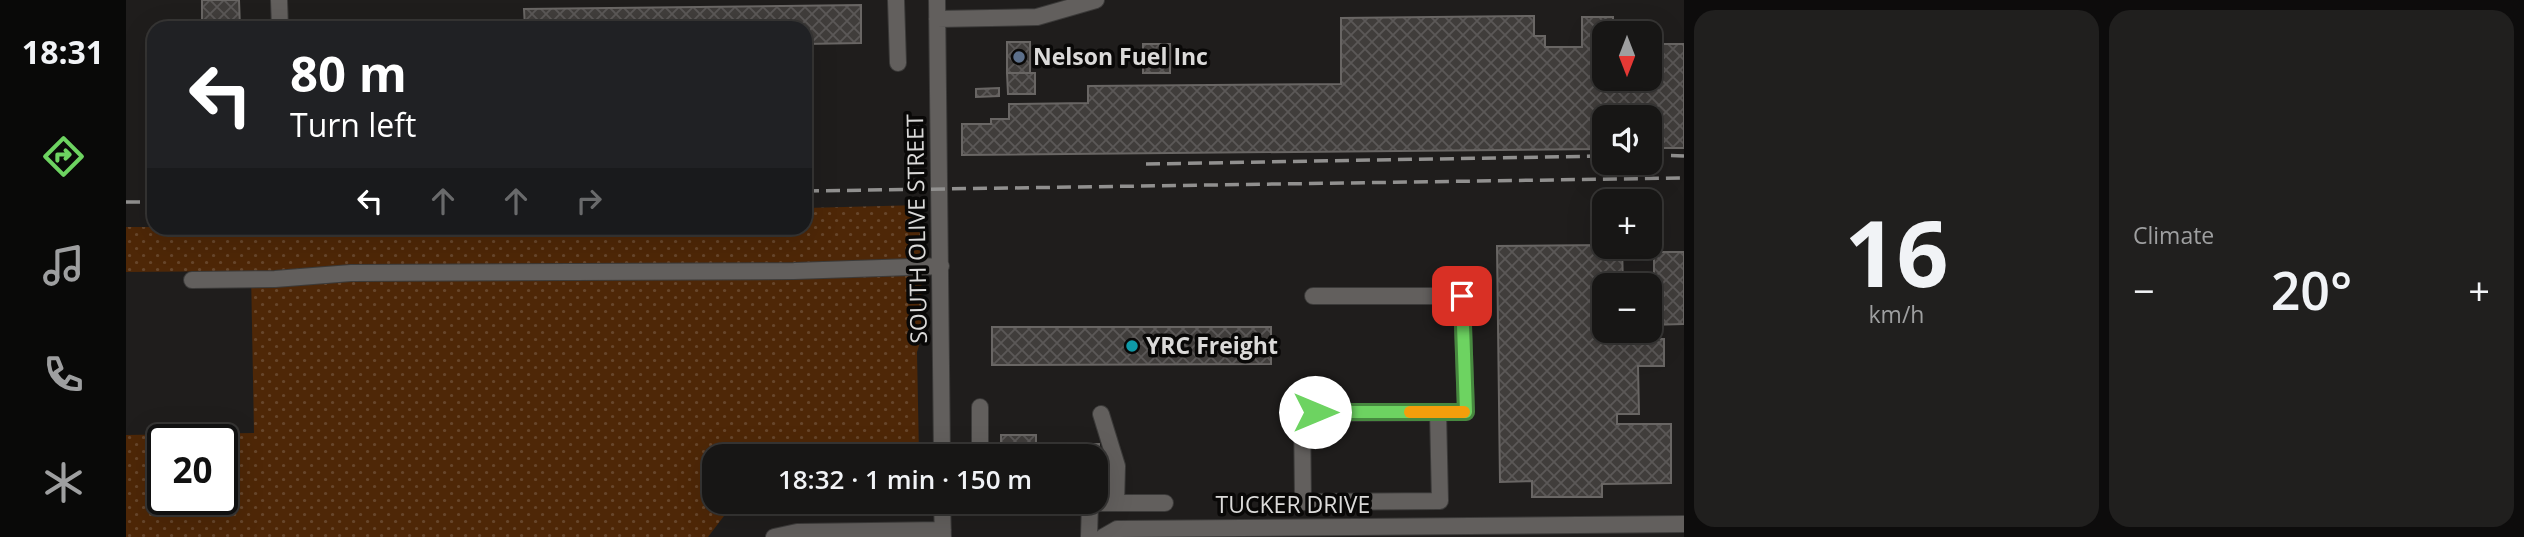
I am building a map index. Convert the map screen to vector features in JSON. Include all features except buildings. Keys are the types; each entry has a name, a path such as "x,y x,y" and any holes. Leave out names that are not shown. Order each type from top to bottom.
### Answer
{"street":[{"path":"279,0 280,21"},
{"path":"896,0 898,63"},
{"name":"SOUTH OLIVE STREET","path":"937,0 942,444"},
{"path":"937,19 1037,18 1097,0"},
{"path":"192,280 275,279 351,273 780,271 940,266"},
{"path":"1313,296 1462,296 1466,412 1438,412 1308,413 1303,502 1440,501 1438,412"},
{"path":"980,407 980,444"},
{"path":"1101,414 1117,466 1116,503"},
{"path":"1108,503 1165,503"},
{"path":"774,537 797,532 943,534 942,514"},
{"path":"1089,537 1090,514"},
{"name":"TUCKER DRIVE","path":"1103,537 1117,529 1485,526 1555,531 1674,528"}],"shaded area":[{"path":"922,205 921,339 917,352 919,444 702,444 702,514 725,514 708,537 126,537 126,435 147,435 147,515 238,515 238,433 254,433 251,271 126,272 126,227 147,227 147,235 812,235 812,208"}],"railway":[{"path":"1662,155 1684,156"},
{"path":"1146,164 1592,156"},
{"path":"812,191 1684,178"},
{"path":"126,202 147,202"}],"slow traffic":[{"path":"1410,412 1464,412"}],"place":[{"name":"Nelson Fuel Inc","path":"1019,57"},
{"name":"YRC Freight","path":"1132,346"}],"route":[{"path":"1315,412 1466,412 1462,296"}]}
